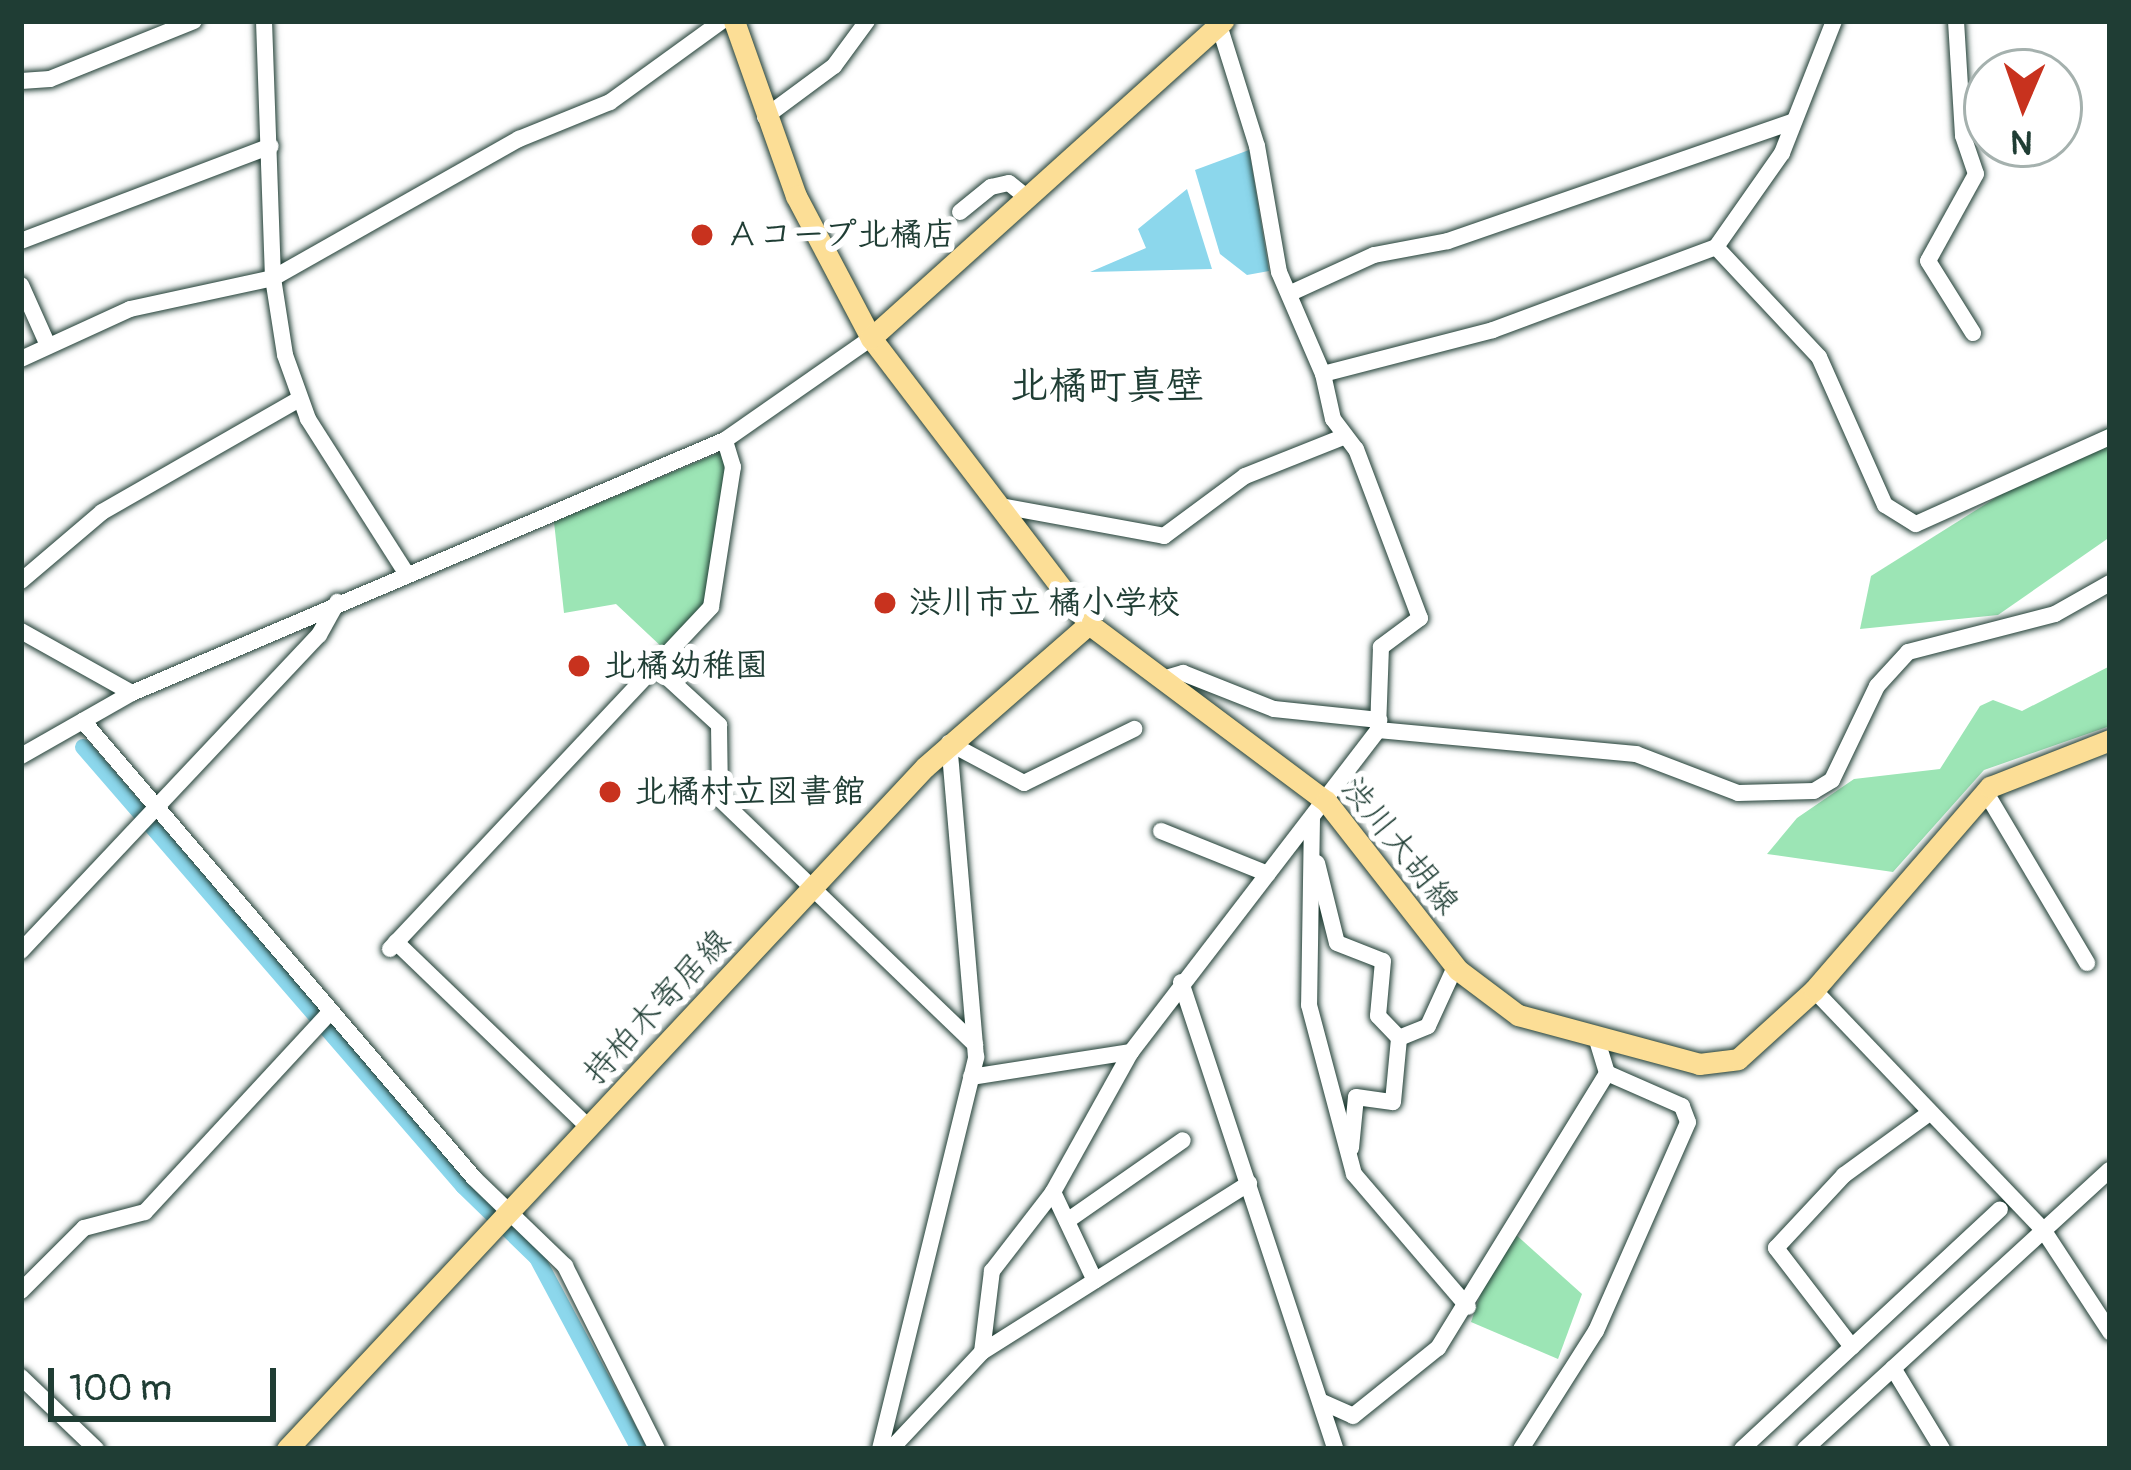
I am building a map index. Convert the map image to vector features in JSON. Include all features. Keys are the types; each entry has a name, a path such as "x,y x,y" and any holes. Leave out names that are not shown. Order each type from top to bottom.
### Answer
{"main road":[{"name":"渋川大胡線","path":"734,21 765,117 871,338 1089,624 1163,679 1319,810 1455,967 1518,1016 1597,1041 1699,1064 1738,1059 1814,990 1985,791 2022,767 2110,740"},
{"path":"871,338 1221,23"},
{"name":"持柏木寄居線","path":"287,1449 949,743 1089,624"}],"street":[{"path":"21,81 50,80 194,21"},
{"path":"264,21 273,278 299,399 406,573"},
{"path":"21,358 130,309 273,278 519,139 610,102 722,21"},
{"path":"765,117 834,66 867,21"},
{"path":"1323,374 1493,330 1716,247 1794,121 1834,21"},
{"path":"1956,21 1963,136 1976,174 1928,261 1973,333"},
{"path":"982,1352 992,1271 1053,1192 1131,1052 1319,810 1378,725 1382,647 1420,618 1356,449 1343,437 1293,292 1279,272 1257,146 1221,23"},
{"path":"1293,292 1374,255 1448,241 1794,121"},
{"path":"21,242 271,146"},
{"path":"960,212 1009,182 1024,196"},
{"path":"1716,247 1819,356 1885,505 1916,524 2110,436"},
{"path":"21,285 47,343"},
{"path":"21,756 132,693 725,440 871,338"},
{"path":"21,581 102,512 299,399"},
{"path":"1000,506 1164,536 1245,476 1343,437"},
{"path":"590,1129 393,945 656,667 713,598 733,467 725,440"},
{"path":"1163,679 1183,673 1274,709 1636,754 1738,793 1814,791 1832,780 1877,686 1908,652 2055,614 2110,583"},
{"path":"21,951 319,635 337,602"},
{"path":"21,631 132,693"},
{"path":"656,667 719,725 720,799 975,1044"},
{"path":"83,722 154,814 327,1014 510,1215 565,1266 657,1449"},
{"path":"949,743 1024,783 1135,729"},
{"path":"880,1449 971,1077 975,1044 949,743"},
{"path":"1985,791 2087,963"},
{"path":"1319,810 1312,861 1309,1005 1350,1161 1468,1306"},
{"path":"1161,831 1268,874"},
{"path":"1312,861 1320,864 1337,943 1383,961 1378,1016 1399,1038 1393,1102 1356,1097 1350,1161"},
{"path":"1399,1038 1428,1026 1455,967"},
{"path":"1181,982 1335,1449"},
{"path":"1814,990 2044,1231 2110,1333"},
{"path":"21,1292 84,1228 146,1212 327,1014"},
{"path":"1521,1449 1596,1331 1688,1122 1682,1106 1607,1073 1597,1041"},
{"path":"971,1077 1131,1052"},
{"path":"1320,1401 1353,1416 1397,1388 1468,1306 1557,1142 1607,1073"},
{"path":"1852,1347 1776,1248 1844,1175 1928,1114"},
{"path":"1067,1221 1183,1141"},
{"path":"1805,1449 2110,1170"},
{"path":"891,1449 982,1352 1250,1183"},
{"path":"1053,1192 1095,1281"},
{"path":"1742,1449 2000,1209"},
{"path":"1893,1369 1942,1449"},
{"path":"21,1377 96,1449"}],"green space":[{"path":"2110,426 2110,537 1998,615 1860,629 1871,576"},
{"path":"721,452 728,467 708,602 664,649 616,604 564,613 554,522"},
{"path":"2110,666 2110,726 1984,770 1893,872 1767,854 1797,818 1854,779 1940,769 1980,706 1993,700 2022,711"},
{"path":"1505,1225 1582,1294 1558,1359 1471,1322"}],"water":[{"path":"1249,150 1269,271 1247,275 1220,254 1195,170"},
{"path":"1187,189 1212,269 1090,272 1146,248 1138,229"}],"waterway":[{"path":"83,747 463,1186 537,1258 639,1449"}],"place":[{"name":"Ａコープ北橘店","path":"702,235"},
{"name":"渋川市立 橘小学校","path":"885,603"},
{"name":"北橘幼稚園","path":"579,666"},
{"name":"北橘村立図書館","path":"610,792"}],"district":[{"name":"北橘町真壁","path":"1107,386"}]}
